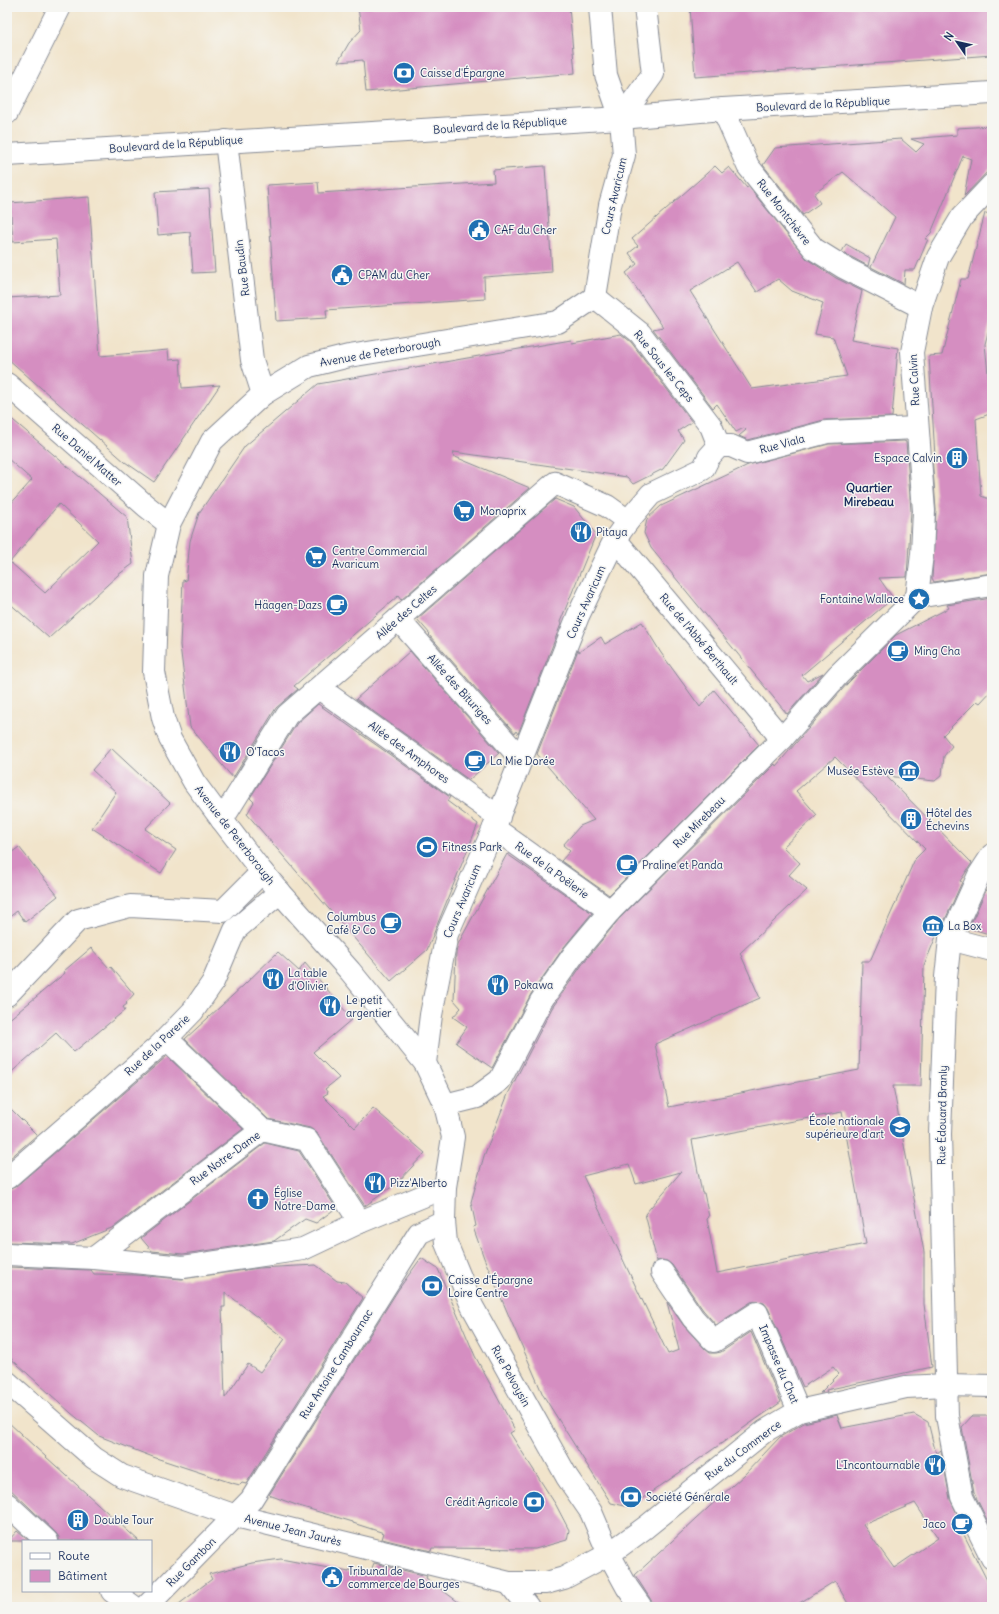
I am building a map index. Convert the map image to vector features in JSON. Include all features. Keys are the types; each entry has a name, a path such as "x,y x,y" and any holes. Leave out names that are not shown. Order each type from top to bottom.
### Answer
{"street":[{"path":"7,113 60,7"},
{"name":"Cours Avaricum","path":"595,297 610,205 624,155 621,118 606,75 600,7"},
{"path":"621,118 653,74 645,7"},
{"name":"Boulevard de la République","path":"7,155 226,141 373,134 621,118 723,109 992,93"},
{"name":"Rue Montchèvre","path":"723,109 748,166 814,249 843,267 921,307"},
{"name":"Rue Baudin","path":"226,141 252,360 263,394"},
{"name":"Rue Calvin","path":"917,597 922,554 924,511 912,352 921,307 938,257 962,217 992,185"},
{"name":"Avenue de Peterborough","path":"426,1063 350,971 262,872 194,782 170,739 163,718 154,672 157,576 169,524 212,441 263,394 309,366 349,356 558,322 595,297"},
{"name":"Rue Sous les Ceps","path":"595,297 640,333 711,426 719,446"},
{"name":"Rue Daniel Matter","path":"7,384 146,506 169,524"},
{"name":"Rue Viala","path":"719,446 731,446 747,453 827,432 917,428"},
{"path":"615,539 651,494 703,469 709,456 719,446"},
{"name":"Allée des Celtes","path":"222,820 287,715 555,483 607,506 628,521"},
{"name":"Cours Avaricum","path":"426,1063 431,1015 446,934 496,822 578,616 615,539"},
{"name":"Rue de l'Abbé Berthault","path":"615,539 782,739"},
{"path":"917,597 992,585"},
{"name":"Rue Mirebeau","path":"445,1105 477,1097 500,1080 541,1001 574,954 610,911 782,739 838,675 917,597"},
{"name":"Allée des Bituriges","path":"398,619 521,759"},
{"name":"Allée des Amphores","path":"319,688 496,822"},
{"name":"Rue de la Poëlerie","path":"496,822 610,911"},
{"name":"Rue Édouard Branly","path":"992,855 979,875 950,939 946,977 940,1134 946,1416 962,1497 992,1558"},
{"path":"7,995 78,920 130,906 223,911 262,872"},
{"name":"Rue de la Parerie","path":"7,1178 167,1039 193,1011 213,982 235,930 280,892"},
{"path":"950,939 992,950"},
{"path":"167,1039 262,1130"},
{"path":"7,1254 94,1258 183,1267 303,1249 360,1222 445,1187 453,1137 445,1105 426,1063"},
{"name":"Rue Notre-Dame","path":"94,1258 113,1242 262,1130 307,1140 360,1222"},
{"name":"Rue Pelvoysin","path":"445,1187 444,1221 446,1243 472,1306 567,1477 591,1512 608,1554 627,1587 641,1607"},
{"name":"Rue Antoine Cambournac","path":"236,1516 251,1500 419,1232 444,1221"},
{"name":"Impasse du Chat","path":"662,1272 693,1318 714,1341 757,1313 798,1410"},
{"name":"Avenue Jean Jaurès","path":"7,1382 94,1458 122,1476 236,1516 509,1583 546,1583 564,1578 608,1554"},
{"name":"Rue du Commerce","path":"608,1554 646,1527 765,1431 798,1410 906,1387 989,1383"},
{"path":"7,1504 46,1540"},
{"name":"Rue Gambon","path":"146,1607 236,1516"},
{"path":"509,1583 528,1607"},
{"path":"113,1592 134,1607"}],"building":[{"path":"358,7 569,7 575,73 366,92 363,60 338,62 349,43 361,30"},
{"path":"690,7 992,7 992,55 695,77"},
{"path":"992,126 992,167 964,196 971,159 963,156 931,233 925,239 928,239 915,270 905,270 904,284 871,267 895,217 843,172 814,194 820,203 803,215 763,165 775,148 901,139 916,152 924,144 911,139 957,135 957,128"},
{"path":"545,166 552,272 484,277 485,299 326,310 327,318 276,321 267,185 318,182 319,193 494,182 493,170"},
{"path":"715,166 722,173 729,167 747,188 748,186 807,259 836,278 862,291 851,340 898,348 892,417 824,420 748,440 739,436 746,430 744,428 736,432 717,404 713,408 653,329 663,327 626,273 637,264 629,253 638,246 632,239","holes":["737,262 757,292 778,279 792,291 823,303 815,334 833,337 847,376 752,389 690,291"]},
{"path":"209,189 215,272 193,273 190,232 158,235 155,192"},
{"path":"89,197 100,356 168,350 169,360 180,359 182,388 220,385 154,482 125,462 7,358 7,298 60,295 56,239 13,242 10,203"},
{"path":"985,213 992,214 992,317 985,344 989,384 992,382 992,413 976,419 981,496 992,500 992,573 934,582 932,578 936,510 932,456 935,457 929,356 942,355 961,279 968,279"},
{"path":"846,244 870,258 868,266 842,252"},
{"name":"Centre Commercial Avaricum","path":"621,334 631,342 692,422 678,431 684,440 663,469 633,484 627,477 454,452 453,456 530,488 401,600 398,596 294,686 298,689 276,708 233,778 190,727 180,645 183,580 186,581 190,541 199,513 245,446 318,384 571,340 572,343"},
{"path":"7,415 127,517 133,564 118,575 49,638 7,601 7,508 32,480 7,458","holes":["59,504 98,541 45,593 10,562"]},
{"path":"906,442 911,511 907,577 879,578 893,598 802,675 807,681 823,673 787,714 651,548 644,533 647,519 661,506 748,465 829,444"},
{"path":"555,499 574,507 596,534 560,622 561,624 518,734 516,731 515,733 429,635 430,634 417,619"},
{"path":"992,598 992,690 980,703 977,701 943,735 952,746 944,756 942,775 935,781 886,776 972,863 960,881 962,882 945,920 943,919 924,966 921,1086 893,1086 924,1252 924,1304 932,1367 826,1390 827,1392 820,1393 839,1374 833,1367 803,1387 768,1308 764,1303 757,1301 751,1302 716,1325 703,1310 672,1265 667,1261 657,1261 645,1214 681,1172 636,1184 629,1164 583,1176 668,1354 679,1350 667,1302 684,1326 710,1353 721,1352 751,1332 781,1402 630,1507 611,1503 543,1395 484,1258 473,1227 476,1226 471,1202 484,1156 508,1094 552,1008 584,962 619,919 775,764 776,766 847,684 896,635 949,608 947,605","holes":["835,757 925,849 915,859 870,961 862,961 859,1070 669,1107 655,1044 760,998 740,953 807,890 789,875 800,863 783,847 817,815 796,791","842,1112 866,1244 717,1273 707,1219 709,1217 704,1193 702,1193 692,1140"]},
{"path":"642,622 661,653 700,707 714,690 759,745 609,895 561,861 570,851 563,845 580,826 594,820 537,754 578,650 579,652 601,637 605,644"},
{"path":"410,651 499,753 469,780 356,699"},
{"path":"318,704 450,797 447,801 478,824 427,950 391,981 247,814 254,802 250,798 297,723"},
{"path":"111,748 170,803 145,829 176,850 161,873 92,828 116,792 92,770"},
{"path":"19,847 58,896 25,922 17,911 7,919 7,856"},
{"path":"507,854 592,913 564,947 531,994 492,1068 456,1043 467,1027 453,1017 461,1008 454,1000 456,953 458,944"},
{"path":"986,890 992,892 992,935 969,928"},
{"path":"91,948 109,968 111,967 134,994 123,1007 125,1010 74,1052 56,1033 7,1076 7,1021 65,973 64,971"},
{"path":"278,952 299,971 305,963 352,1019 313,1052 339,1078 325,1089 328,1093 323,1096 355,1128 373,1108 425,1153 397,1183 365,1206 317,1133 310,1128 268,1119 185,1039"},
{"path":"167,1056 243,1129 114,1227 72,1244 7,1242 7,1190 15,1187"},
{"path":"7,1105 37,1135 9,1159 7,1157"},
{"name":"Église Notre-Dame","path":"265,1143 299,1151 336,1208 316,1223 305,1219 274,1241 183,1254 152,1251 141,1238"},
{"path":"421,1258 438,1269 475,1356 515,1430 510,1433 556,1505 569,1530 567,1540 535,1549 432,1548 431,1551 382,1539 384,1533 269,1495 398,1290"},
{"path":"316,1265 337,1281 345,1282 363,1298 246,1484 242,1483 240,1485 232,1483 153,1457 99,1436 71,1413 7,1355 7,1267 91,1270 94,1274 136,1275 182,1279 259,1268","holes":["225,1292 285,1339 260,1372 248,1364 225,1398 222,1307 225,1307"]},
{"path":"914,1414 928,1422 936,1454 941,1450 950,1499 962,1524 959,1525 992,1590 992,1607 850,1607 835,1581 793,1607 654,1607 635,1575 744,1475 780,1437 804,1423 837,1415 842,1428","holes":["915,1503 938,1538 894,1568 863,1525"]},
{"path":"972,1416 992,1416 992,1522 988,1522 974,1493 962,1427"},
{"path":"7,1421 138,1540 59,1540 59,1537 55,1532 7,1486"},
{"path":"17,1531 28,1540 22,1541 8,1541"},
{"path":"281,1559 349,1572 349,1570 370,1573 374,1563 427,1576 426,1578 465,1607 175,1607 212,1579 209,1574 252,1563"}],"place":[{"name":"Caisse d'Épargne","path":"404,73"},
{"name":"CAF du Cher","path":"479,230"},
{"name":"CPAM du Cher","path":"342,275"},
{"name":"Espace Calvin","path":"957,458"},
{"name":"Monoprix","path":"464,511"},
{"name":"Pitaya","path":"581,532"},
{"name":"Centre Commercial Avaricum","path":"316,557"},
{"name":"Fontaine Wallace","path":"919,599"},
{"name":"Häagen-Dazs","path":"337,605"},
{"name":"Ming Cha","path":"898,651"},
{"name":"O'Tacos","path":"230,752"},
{"name":"La Mie Dorée","path":"475,761"},
{"name":"Musée Estève","path":"909,771"},
{"name":"Hôtel des Échevins","path":"911,819"},
{"name":"Fitness Park","path":"427,847"},
{"name":"Praline et Panda","path":"627,865"},
{"name":"Columbus Café & Co","path":"391,923"},
{"name":"La Box","path":"933,926"},
{"name":"La table d'Olivier","path":"273,979"},
{"name":"Pokawa","path":"498,985"},
{"name":"Le petit argentier","path":"330,1006"},
{"name":"École nationale supérieure d'art","path":"900,1127"},
{"name":"Pizz'Alberto","path":"375,1183"},
{"name":"Église Notre-Dame","path":"258,1199"},
{"name":"Caisse d'Épargne Loire Centre","path":"432,1286"},
{"name":"L'Incontournable","path":"935,1465"},
{"name":"Société Générale","path":"631,1497"},
{"name":"Crédit Agricole","path":"534,1502"},
{"name":"Double Tour","path":"78,1520"},
{"name":"Jaco","path":"962,1524"},
{"name":"Tribunal de commerce de Bourges","path":"332,1577"}],"district":[{"name":"Quartier Mirebeau","path":"869,495"}]}
